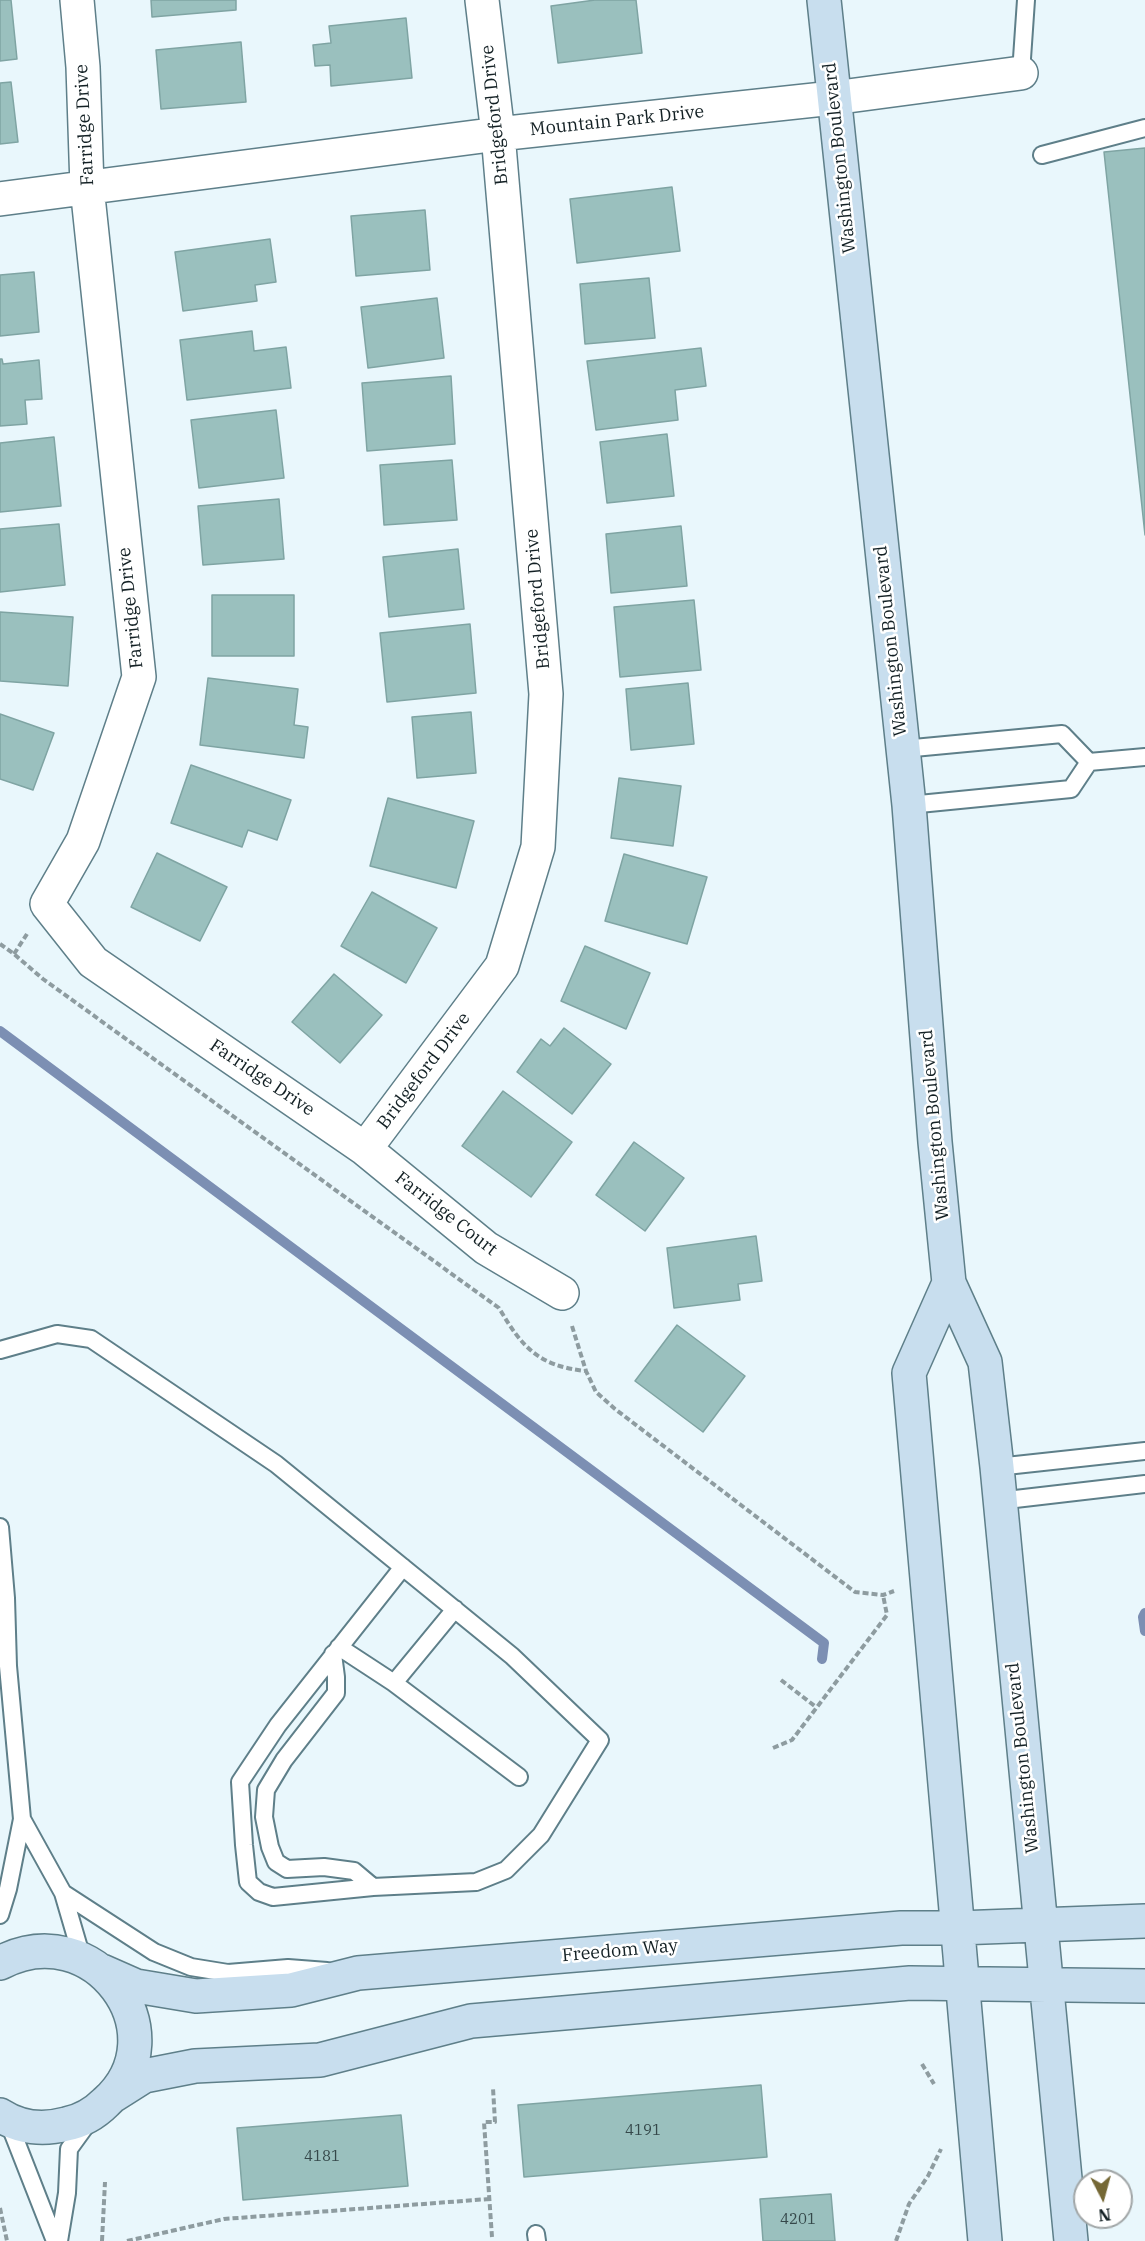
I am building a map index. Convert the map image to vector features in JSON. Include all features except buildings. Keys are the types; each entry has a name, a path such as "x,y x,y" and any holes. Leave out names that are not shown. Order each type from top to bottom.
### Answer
{"main road":[{"name":"Washington Boulevard","path":"824,0 909,805 935,1142 949,1283 985,1362 1071,2241"},
{"name":"Washington Boulevard","path":"949,1283 909,1373 985,2241"},
{"name":"Freedom Way","path":"0,1963 14,1956 36,1951 59,1951 92,1964 136,1986 196,1996 291,1990 358,1974 901,1928 1145,1921"},
{"path":"92,1964 117,1987 129,2008 134,2030 133,2053 126,2076 105,2103"},
{"path":"4,2118 31,2127 54,2127 76,2122 144,2076 195,2067 320,2060 471,2021 910,1983 1145,1986"}],"street":[{"name":"Farridge Drive","path":"77,0 83,67 87,187 139,677 84,841 47,904 93,962 365,1149"},
{"name":"Bridgeford Drive","path":"365,1149 502,966 538,847 546,694 498,134 482,0"},
{"name":"Mountain Park Drive","path":"0,199 498,134 833,98 1021,73"},
{"name":"Farridge Court","path":"365,1149 486,1248 562,1293"}],"lane":[{"path":"1021,73 1026,0"},
{"path":"1042,155 1145,128"},
{"path":"903,749 1062,734 1089,762"},
{"path":"1117,760 1145,748"},
{"path":"1089,762 1145,758"},
{"path":"909,805 1071,789 1089,762"},
{"path":"0,1350 57,1334 91,1339 276,1464 455,1609 512,1656 600,1740 541,1835 506,1870 476,1882 373,1887 273,1897 259,1892 248,1882 240,1782 278,1725 403,1567"},
{"path":"997,1467 1145,1451"},
{"path":"998,1501 1145,1484"},
{"path":"0,1527 8,1666 22,1819 8,1889 0,1915"},
{"path":"393,1683 455,1609"},
{"path":"336,1651 393,1683 519,1777"},
{"path":"336,1651 336,1693 284,1760 266,1790 264,1817 270,1847 276,1862 287,1869 324,1867 354,1870 373,1887"},
{"path":"22,1819 63,1893 92,1964"},
{"path":"63,1893 154,1953 191,1966 228,1973 288,1968 358,1974"},
{"path":"59,2241 67,2193 69,2149 105,2103"},
{"path":"4,2118 22,2151 55,2241"}],"path":[{"path":"0,944 43,979 498,1308 517,1338 539,1358 566,1369 586,1371"},
{"path":"562,1293 586,1371 596,1392 615,1409 855,1592 883,1595 927,1579"},
{"path":"773,1748 792,1740 887,1615 883,1595"},
{"path":"781,1680 816,1707"},
{"path":"922,2064 938,2089"},
{"path":"492,2237 484,2122 495,2122 493,2088"},
{"path":"896,2241 909,2204 928,2176 943,2145"},
{"path":"102,2241 105,2182"},
{"path":"127,2241 224,2219 489,2199"},
{"path":"0,2208 8,2241"}],"waterway":[{"path":"0,1031 824,1643 822,1659"},
{"path":"1145,1613 1143,1617 1145,1631"}]}
